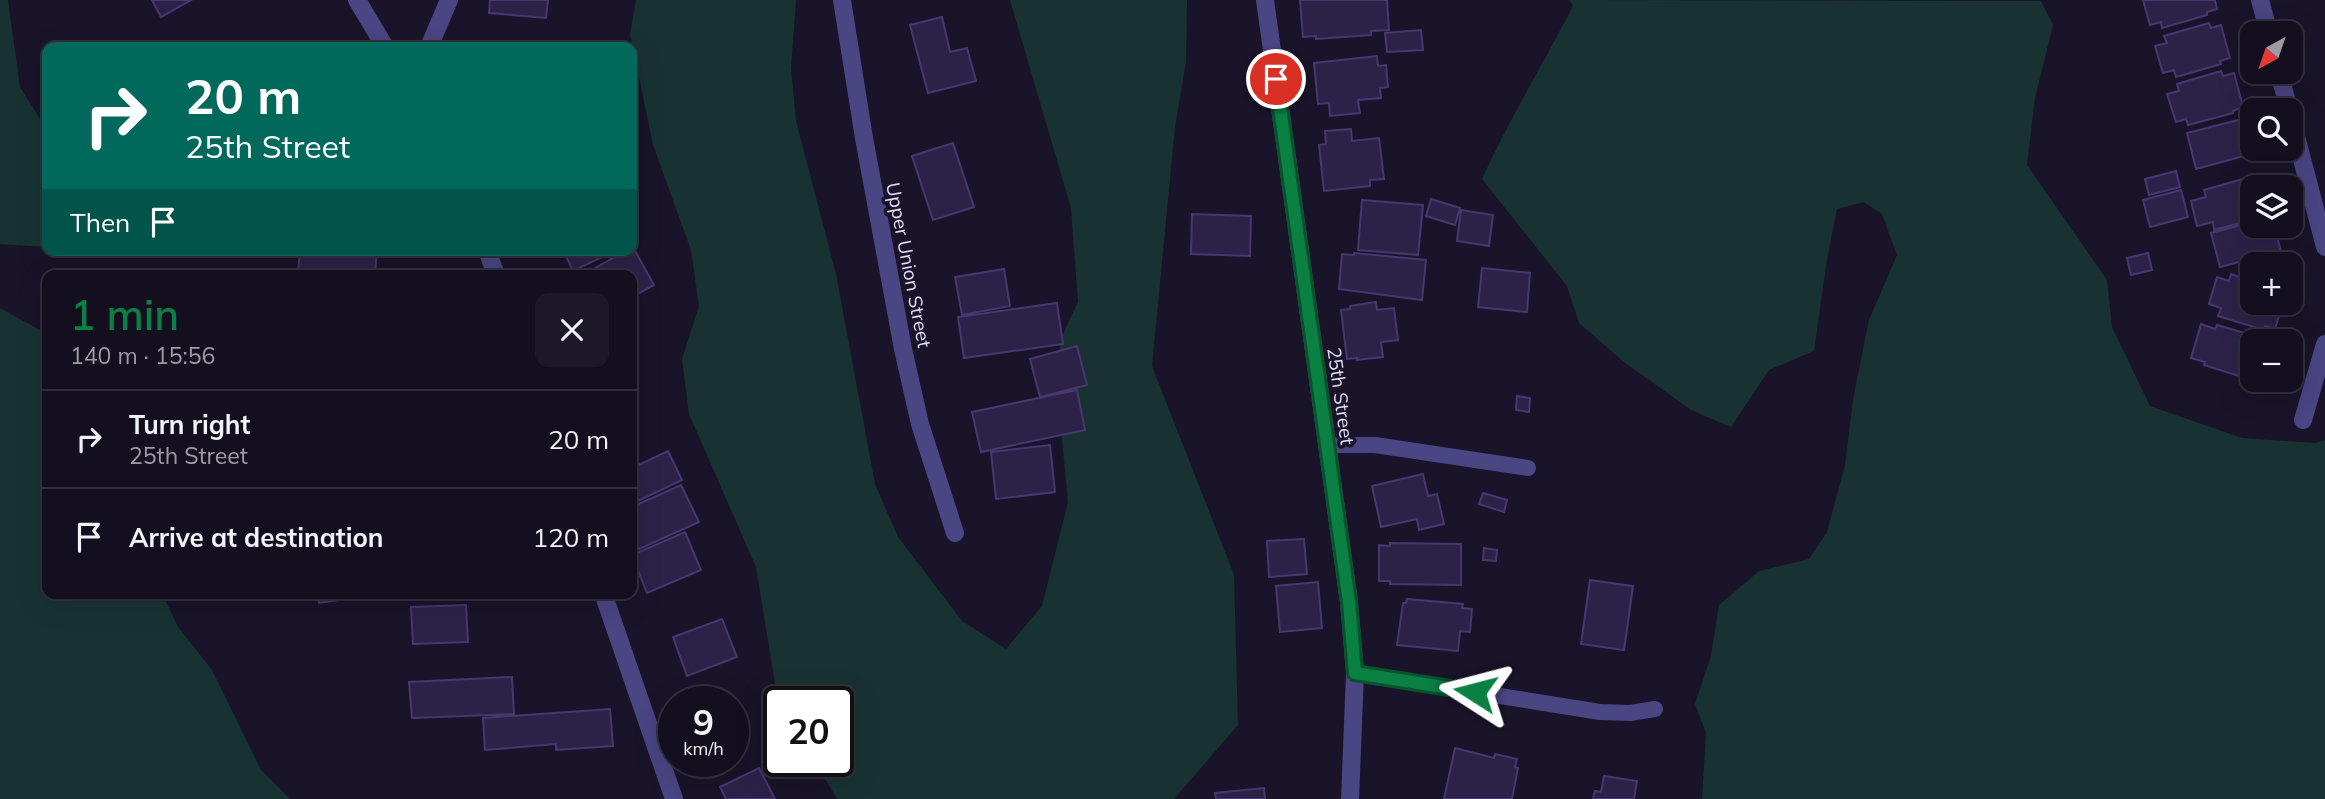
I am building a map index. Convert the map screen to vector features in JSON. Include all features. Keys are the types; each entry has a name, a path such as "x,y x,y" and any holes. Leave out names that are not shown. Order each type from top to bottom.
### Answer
{"street":[{"path":"357,0 381,42"},
{"path":"431,42 449,0"},
{"name":"Upper Union Street","path":"842,0 903,349 920,424 955,533"},
{"name":"25th Street","path":"1265,0 1349,602 1355,673 1350,799"},
{"path":"2260,0 2266,21"},
{"path":"2303,161 2325,247"},
{"path":"2303,419 2325,344"},
{"path":"605,599 674,799"}],"lane":[{"path":"1327,445 1375,445 1528,468"},
{"path":"1355,673 1600,712 1630,713 1655,709"}],"green space":[{"path":"0,0 8,0 20,87 42,122 42,247 0,244"},
{"path":"636,0 796,0 791,68 796,121 836,274 875,484 898,537 962,621 1006,649 1042,606 1068,502 1058,397 1060,340 1078,302 1071,208 1010,0 1187,0 1186,62 1175,127 1152,366 1234,575 1238,725 1174,799 836,797 824,777 854,777 854,686 775,686 756,567 689,414 682,359 699,306 691,250 653,145 637,68 637,42 632,42 630,34"},
{"path":"1570,0 2041,1 2053,25 2035,98 2027,165 2107,280 2112,327 2150,406 2242,438 2315,443 2325,440 2325,799 1702,799 1706,733 1695,704 1711,656 1719,605 1759,571 1809,559 1827,532 1845,465 1853,400 1869,320 1897,255 1882,214 1864,202 1837,209 1814,351 1769,370 1731,427 1691,410 1624,362 1579,323 1567,286 1482,179 1573,6"},
{"path":"0,308 42,331 42,599 165,599 178,627 212,670 261,770 290,799 0,799"}],"building":[{"path":"152,0 191,0 161,17"},
{"path":"490,0 548,0 546,18 489,13"},
{"path":"1300,0 1387,0 1389,30 1371,31 1371,35 1316,39 1316,36 1303,37"},
{"path":"2143,0 2215,0 2217,9 2207,12 2207,15 2162,28 2161,22 2150,25"},
{"path":"942,17 950,52 967,48 976,81 928,93 910,25"},
{"path":"2209,23 2211,28 2221,25 2230,58 2220,61 2221,64 2176,77 2174,70 2163,73 2155,46 2167,43 2164,36"},
{"path":"1421,30 1423,50 1387,52 1385,33"},
{"path":"1377,56 1378,66 1386,65 1388,87 1380,88 1381,98 1358,100 1360,113 1330,116 1329,103 1318,104 1314,63"},
{"path":"2221,71 2223,76 2234,73 2241,98 2240,108 2233,113 2188,125 2186,119 2176,122 2167,94 2179,91 2177,84"},
{"path":"2240,120 2240,157 2196,169 2187,133"},
{"path":"1351,129 1352,141 1379,138 1384,179 1370,180 1370,186 1324,191 1319,145 1326,144 1325,131"},
{"path":"953,143 974,207 933,220 912,156"},
{"path":"2176,171 2180,187 2149,195 2145,179"},
{"path":"2240,180 2240,223 2214,230 2213,222 2197,226 2191,201 2206,197 2204,190"},
{"path":"2181,190 2188,217 2150,227 2143,200"},
{"path":"1431,199 1460,208 1455,225 1426,216"},
{"path":"1362,200 1423,205 1418,255 1358,250"},
{"path":"1461,210 1493,215 1489,246 1457,241"},
{"path":"1192,214 1251,216 1250,256 1191,254"},
{"path":"2240,225 2240,238 2277,238 2281,251 2240,252 2240,262 2220,267 2211,233"},
{"path":"2148,253 2152,270 2131,275 2127,258"},
{"path":"637,254 654,285 637,294 637,270 592,270 616,256"},
{"path":"1342,254 1426,260 1422,300 1339,289"},
{"path":"299,256 377,256 375,270 298,270"},
{"path":"566,256 604,256 575,270 573,270"},
{"path":"1482,268 1530,273 1527,312 1478,307"},
{"path":"1004,269 1010,306 962,315 955,277"},
{"path":"2231,274 2240,277 2240,315 2279,315 2275,329 2265,326 2261,329 2218,316 2221,308 2209,304 2217,277 2229,281"},
{"path":"1376,302 1377,310 1394,308 1398,340 1381,342 1383,357 1347,359 1341,310"},
{"path":"1057,303 1063,344 964,358 958,317"},
{"path":"2201,324 2215,329 2217,325 2240,332 2240,376 2191,358"},
{"path":"1077,346 1087,385 1040,397 1030,359"},
{"path":"1077,390 1085,430 981,452 972,412"},
{"path":"1517,396 1530,398 1529,412 1516,410"},
{"path":"1050,445 1055,492 996,499 991,452"},
{"path":"668,451 682,480 637,502 637,466"},
{"path":"1423,474 1428,496 1437,494 1444,524 1419,530 1417,519 1381,527 1372,486"},
{"path":"681,485 699,522 637,550 637,505"},
{"path":"1483,493 1507,500 1504,512 1479,504"},
{"path":"685,532 701,570 647,593 637,568 637,553"},
{"path":"1304,539 1307,574 1269,577 1267,541"},
{"path":"1390,543 1461,544 1461,585 1390,584 1390,581 1379,581 1379,545 1390,546"},
{"path":"1484,548 1497,550 1496,561 1483,560"},
{"path":"1590,580 1633,586 1624,650 1581,644"},
{"path":"1318,582 1322,628 1280,632 1276,586"},
{"path":"318,599 347,599 319,603"},
{"path":"1407,599 1463,604 1462,608 1472,609 1470,632 1460,631 1458,651 1397,645 1403,603 1406,603"},
{"path":"466,605 468,642 413,644 411,607"},
{"path":"722,619 737,657 687,676 673,637"},
{"path":"512,677 514,714 412,718 409,682"},
{"path":"610,709 613,746 556,750 556,744 485,750 483,718"},
{"path":"1455,748 1494,758 1495,754 1517,759 1515,767 1518,768 1512,799 1444,799"},
{"path":"759,768 775,799 726,799 720,787 741,777 749,777 749,773"},
{"path":"1604,776 1637,781 1634,799 1593,799 1595,791 1601,792"},
{"path":"1264,788 1265,799 1216,799 1215,793"}],"route":[{"path":"1276,79 1349,602 1355,673 1475,692"}]}
